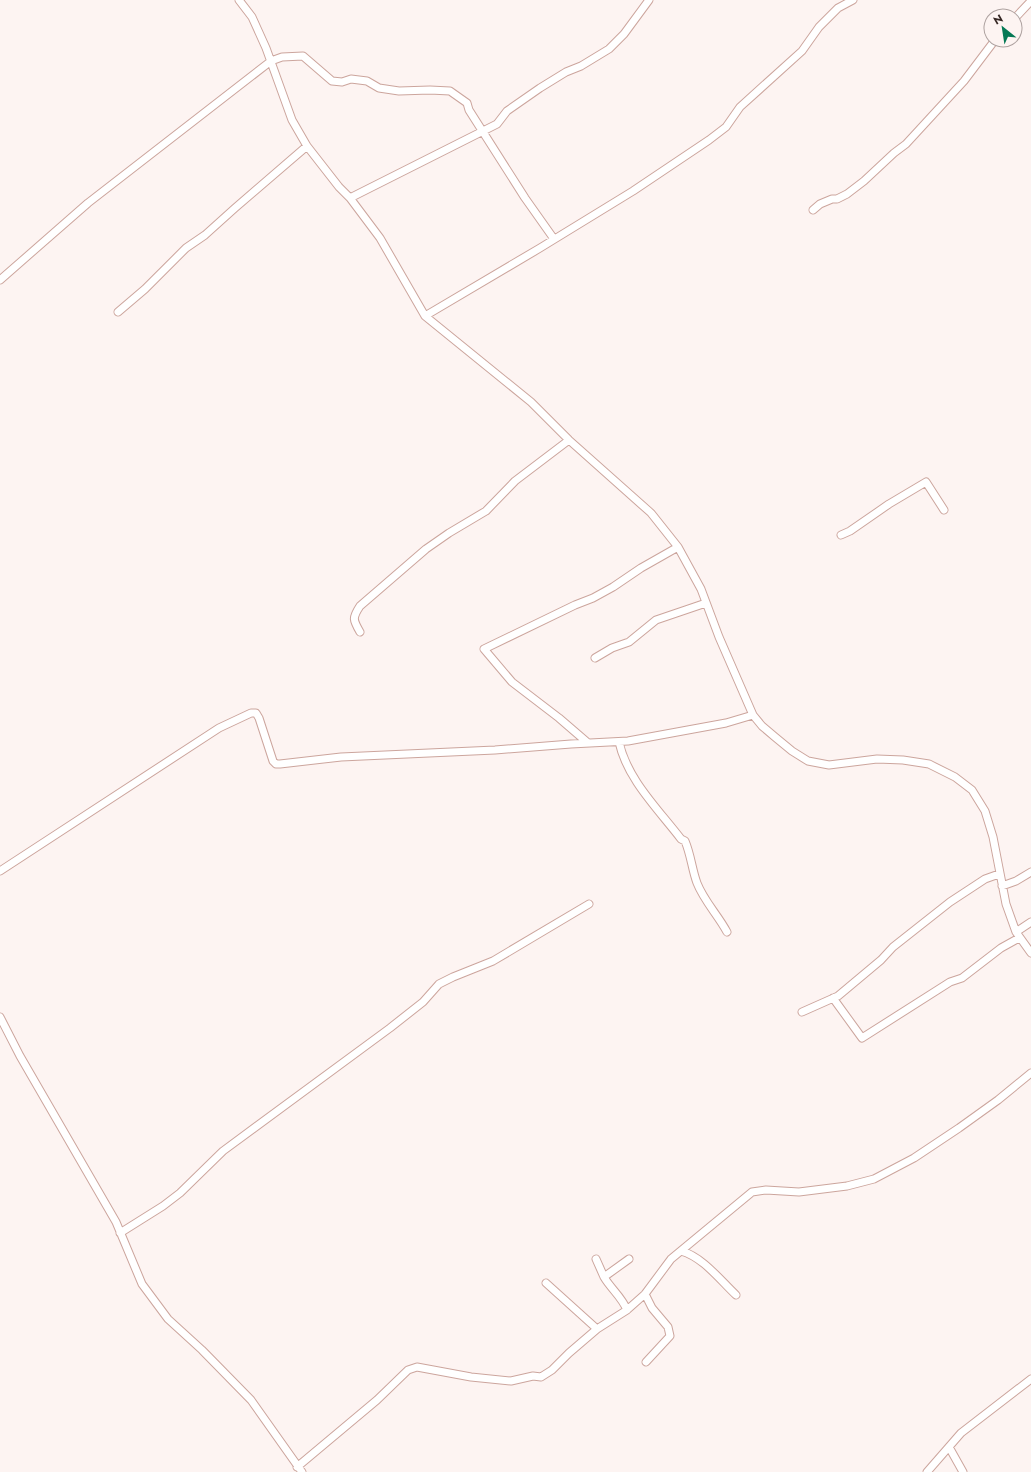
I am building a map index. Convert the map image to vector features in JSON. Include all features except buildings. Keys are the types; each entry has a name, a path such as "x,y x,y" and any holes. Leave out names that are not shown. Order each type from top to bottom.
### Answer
{"street":[{"path":"239,0 252,17 266,48 292,120 307,146 339,187 350,198 380,238 425,316 531,402 569,440 652,513 678,547 701,589 719,637 753,715 762,726 792,751 808,760 829,765 877,759 903,760 929,764 955,777 972,790 985,811 993,836 999,874 1006,904 1018,935 1031,953"},
{"path":"350,198 497,124 507,111 540,88 566,72 581,66 610,49 624,34 649,0"},
{"path":"425,316 633,191 715,136 726,127 740,107 802,51 819,27 838,8 853,0"},
{"path":"1023,10 1031,1"},
{"path":"813,210 820,204 832,199 837,199 847,194 906,144 964,81 989,48"},
{"path":"0,280 88,203 271,61 282,58 303,56 332,81 336,82 351,78 367,81 378,88 399,91 450,91 467,103 469,110 482,131 525,198 554,239"},
{"path":"118,312 145,289 186,248 205,235 234,208 307,146"},
{"path":"360,632 354,621 354,615 360,606 426,549 449,533 486,511 516,481 569,440"},
{"path":"841,535 850,531 888,504 926,482 944,510"},
{"path":"588,743 559,718 512,682 484,649 575,605 593,598 678,547"},
{"path":"595,658 612,648 629,642 656,620 706,603"},
{"path":"0,871 219,728 251,713 256,713 259,718 273,761 276,764 341,757 495,750 619,742 726,723 753,715"},
{"path":"619,742 625,762 630,768 636,781 681,839 685,841 697,883 706,900 720,919 726,932"},
{"path":"1002,886 1016,881 1031,872"},
{"path":"802,1012 838,996 881,960 893,947 950,902 985,879 999,874"},
{"path":"120,1233 163,1206 180,1193 223,1150 390,1028 423,1002 439,984 493,961 589,904"},
{"path":"833,998 862,1038 938,989 962,978 1018,935 1031,922"},
{"path":"0,1017 24,1063 116,1222 142,1284 168,1320 202,1350 251,1400 300,1469 408,1370 417,1367 471,1377 511,1381 533,1376 541,1376 552,1370 569,1353 597,1330 627,1310 645,1294 671,1259 752,1192 756,1190 799,1192 847,1186 874,1179 914,1158 966,1123 998,1100 1031,1073"},
{"path":"681,1251 696,1258 736,1295"},
{"path":"604,1277 629,1259"},
{"path":"596,1260 610,1286 624,1301 627,1310"},
{"path":"546,1283 597,1330"},
{"path":"645,1294 652,1308 668,1327 670,1336 646,1362"},
{"path":"927,1472 961,1433 1031,1379"},
{"path":"949,1447 963,1472"}]}
